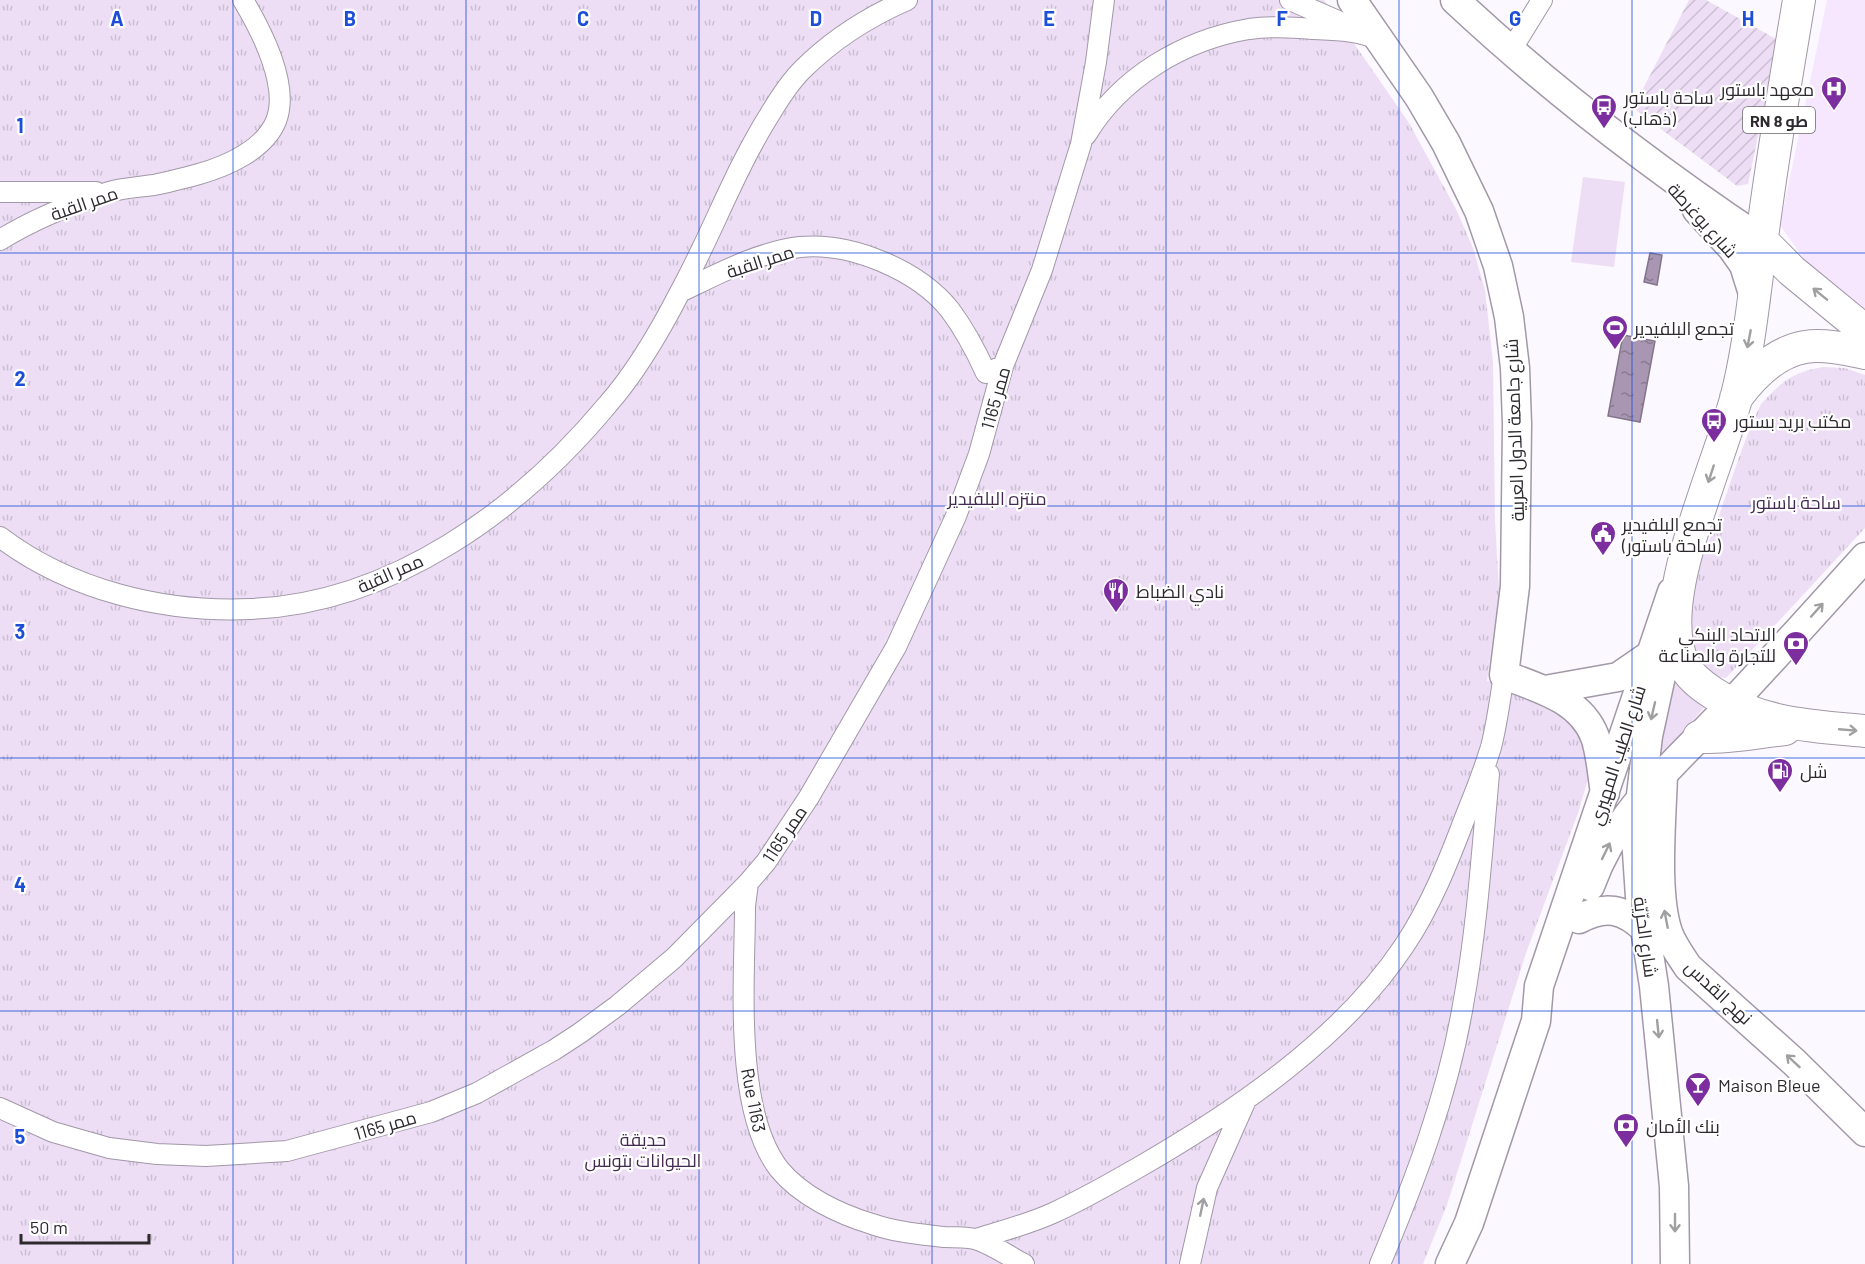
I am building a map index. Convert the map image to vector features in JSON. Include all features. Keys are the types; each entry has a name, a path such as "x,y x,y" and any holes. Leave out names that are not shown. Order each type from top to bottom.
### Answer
{"main road":[{"name":"شارع جامعة الدول العربية","path":"1352,0 1372,37 1419,97 1440,134 1479,211 1498,266 1509,317 1515,368 1518,477 1515,586 1504,675"},
{"name":"شارع يوغرطة","path":"1455,0 1510,52 1728,218 1761,240"},
{"name":"RN 8 طو","path":"1761,240 1799,0"},
{"name":"شارع يوغرطة","path":"1636,149 1690,201 1732,248 1744,265 1755,300"},
{"name":"شارع الطيب المهيري","path":"1450,1264 1469,1223 1536,1021 1539,986 1736,398 1755,300 1761,240"},
{"path":"1761,240 1792,271 1865,331"},
{"path":"1736,398 1751,377 1779,357 1804,347 1865,352"},
{"path":"1686,550 1676,613 1676,648 1685,668 1701,685 1730,705 1756,716 1813,726 1865,731"},
{"path":"1536,1021 1556,990 1593,880 1620,825 1639,799 1730,705 1865,557"},
{"name":"شارع الحرّيّة","path":"1675,1264 1674,1186 1653,986 1640,897 1636,837 1648,736 1676,613"},
{"path":"1545,690 1618,677 1650,655"},
{"path":"1504,675 1545,690 1570,704 1585,720 1595,739 1605,793"},
{"path":"1699,737 1720,738 1744,733 1813,726"},
{"name":"نهج القدس","path":"1663,774 1661,887 1664,914 1675,948 1688,967 1807,1074 1865,1132"},
{"path":"1579,919 1599,911 1621,912 1634,919 1645,929"},
{"path":"1653,986 1658,978 1672,968 1688,967"}],"street":[{"name":"ممر القبة","path":"0,240 22,226 59,210 111,192 157,184 224,165 245,154 264,138 276,121 279,92 273,65 254,18 243,0"},
{"name":"ممر القبة","path":"0,537 22,553 97,588 172,607 219,610 266,608 308,602 384,579 422,560 452,542 519,493 555,462 610,403 636,366 680,292 755,137 787,87 822,51 849,31 869,18 907,0"},
{"name":"ممر 1165","path":"0,1108 53,1132 109,1148 157,1154 206,1156 287,1151 431,1112 477,1093 580,1033 652,978 748,884 766,862 809,796 896,647 956,516 979,454 1003,366 1042,270 1081,144 1096,62 1104,0"},
{"path":"1290,0 1372,37"},
{"path":"1510,52 1542,0"},
{"path":"1081,144 1109,102 1126,86 1144,72 1193,45 1250,29 1287,27 1372,37"},
{"path":"0,192 111,192"},
{"name":"ممر القبة","path":"680,292 717,274 774,252 800,247 828,248 865,256 902,271 930,290 948,308 968,335 986,373 1003,366"},
{"path":"1380,1264 1414,1182 1442,1093 1463,1007 1474,933 1491,745 1504,675"},
{"path":"976,1239 1053,1213 1104,1187 1202,1129 1248,1098 1344,1018 1378,982 1404,946 1426,909 1452,852 1491,745"},
{"name":"Rue 1163","path":"748,884 745,906 744,1042 756,1118 764,1143 779,1169 800,1188 844,1215 873,1225 921,1235 976,1239"},
{"path":"1190,1264 1207,1188 1248,1098"},
{"path":"976,1239 1024,1264"}],"shaded area":[{"name":"معهد باستور","path":"1827,0 1865,0 1865,311 1807,263 1780,225"}],"green space":[{"name":"منتزه البلفيدير","path":"0,0 1324,0 1409,123 1456,209 1473,248 1485,290 1493,362 1495,521 1499,590 1487,681 1548,691 1586,735 1591,769 1578,813 1526,953 1447,1205 1423,1264 0,1264"},
{"path":"1689,0 1706,0 1778,40 1748,184 1737,186 1633,108"},
{"path":"1583,177 1625,182 1614,267 1571,262"},
{"name":"ساحة باستور","path":"1823,367 1845,368 1865,375 1865,528 1726,678 1715,676 1700,660 1691,638 1688,614 1697,572 1761,404 1788,379"},
{"path":"1669,658 1707,704 1652,768"}],"water":[{"path":"1650,253 1662,255 1657,285 1644,282"},
{"path":"1623,335 1655,341 1640,422 1608,416"}],"place":[{"name":"معهد باستور","path":"1834,112"},
{"name":"ساحة باستور (ذهاب)","path":"1604,130"},
{"name":"تجمع البلفيدير","path":"1615,351"},
{"name":"مكتب بريد بستور","path":"1714,444"},
{"name":"تجمع البلفيدير (ساحة باستور)","path":"1603,557"},
{"name":"نادي الضباط","path":"1116,614"},
{"name":"الاتحاد البنكي للتجارة والصناعة","path":"1796,667"},
{"name":"شل","path":"1780,794"},
{"name":"Maison Bleue","path":"1698,1108"},
{"name":"بنك الأمان","path":"1626,1149"}],"park label":[{"name":"حديقة الحيوانات بتونس","path":"643,1149"}]}
